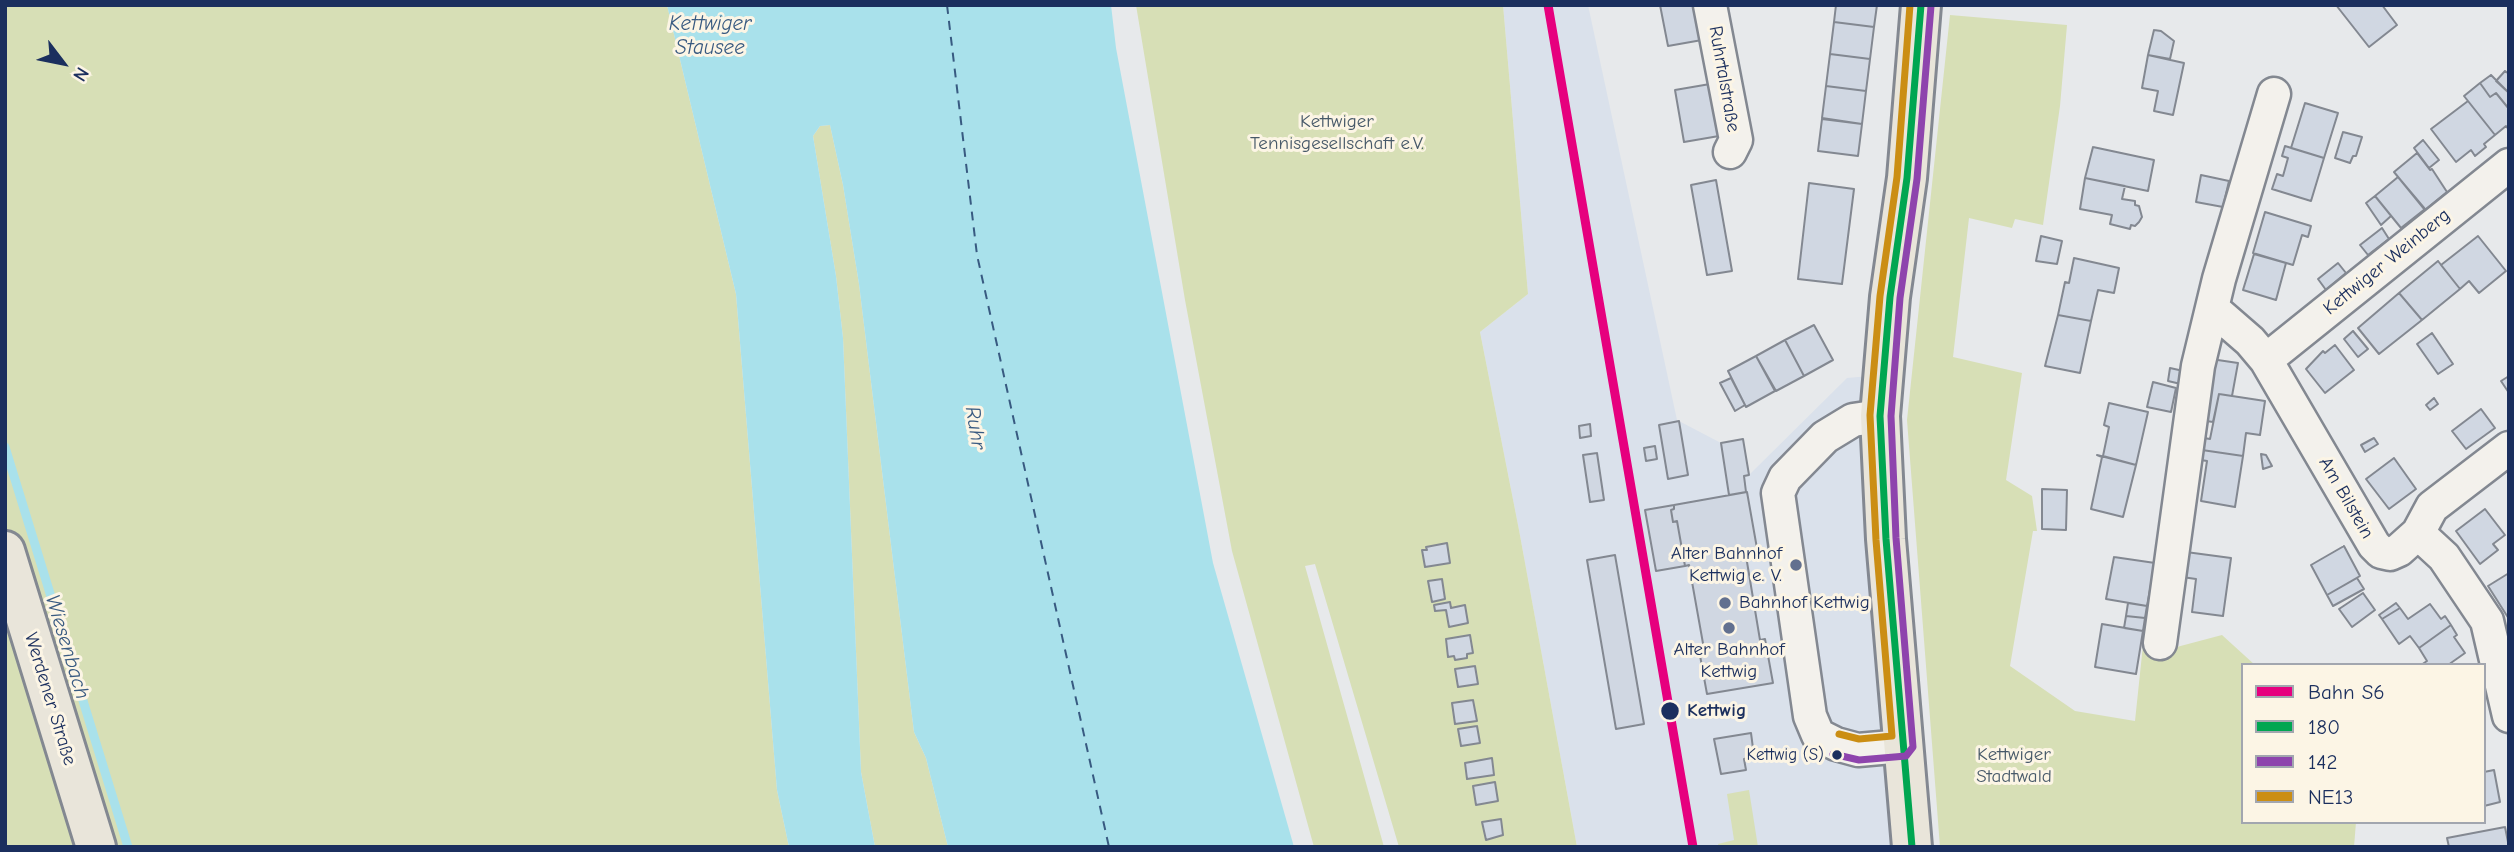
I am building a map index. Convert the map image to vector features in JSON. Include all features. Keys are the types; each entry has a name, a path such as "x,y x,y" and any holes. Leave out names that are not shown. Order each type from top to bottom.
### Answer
{"main road":[{"path":"1912,847 1886,539 1880,416 1890,297 1907,178 1921,5"},
{"name":"Werdener Straße","path":"5,551 96,847"}],"street":[{"name":"Ruhrtalstraße","path":"1710,5 1736,140 1730,152"},
{"path":"2160,643 2196,380 2212,308 2274,94"},
{"name":"Kettwiger Weinberg","path":"2266,360 2509,165"},
{"name":"Am Bilstein","path":"2212,308 2241,332 2266,360 2374,545 2381,552 2389,554 2399,550 2418,533"},
{"path":"1880,416 1853,420 1825,437 1785,478 1778,493 1810,716 1818,734 1836,744 1858,750 1903,746"},
{"path":"2509,448 2432,507 2418,533 2444,557 2487,621 2509,716"}],"shaded area":[{"path":"1503,5 1588,5 1677,420 1721,443 1743,439 1750,474 1847,378 1870,376 1898,847 1577,847 1480,332 1528,294"}],"green space":[{"path":"5,5 667,5 736,294 777,790 789,847 114,847 5,531"},
{"name":"Kettwiger Tennisgesellschaft e.V.","path":"1136,5 1503,5 1528,294 1480,332 1577,847 1399,847 1315,564 1305,566 1384,847 1314,847 1232,551 1185,300"},
{"name":"Kettwiger Stadtwald","path":"1950,15 2067,25 2060,106 2043,225 2015,219 2012,228 1969,218 1953,357 2022,373 2006,480 2032,496 2037,531 2033,531 2010,666 2075,711 2135,721 2143,645 2173,648 2222,635 2253,663 2241,663 2241,824 2356,824 2354,847 1940,847 1907,420"},
{"path":"830,125 859,284 914,732 926,758 948,847 875,847 861,772 843,338 836,276 813,136 820,126"},
{"path":"5,614 75,847 5,847"},
{"path":"1749,790 1758,847 1719,847 1718,844 1734,840 1727,794"}],"water":[{"path":"667,5 1111,5 1116,48 1213,563 1294,847 948,847 926,758 914,732 859,284 830,125 820,126 813,136 836,276 843,338 861,772 875,847 789,847 777,790 736,294"}],"building":[{"path":"1660,5 1696,5 1702,40 1668,46"},
{"path":"1836,5 1877,5 1874,27 1834,22"},
{"path":"2336,5 2382,5 2397,25 2369,47"},
{"path":"1834,22 1874,27 1870,59 1830,54"},
{"path":"2154,30 2161,31 2174,41 2170,59 2148,55"},
{"path":"1830,54 1870,59 1866,91 1826,86"},
{"path":"2148,55 2184,63 2173,115 2154,111 2158,91 2142,88"},
{"path":"2505,71 2509,74 2509,93 2496,81"},
{"path":"2491,75 2509,93 2509,109 2496,93 2490,97 2480,83"},
{"path":"2480,83 2490,97 2496,93 2509,109 2509,130 2506,126 2495,135 2464,96"},
{"path":"1710,84 1719,136 1684,142 1675,90"},
{"path":"1826,86 1866,91 1862,124 1822,118"},
{"path":"2468,101 2495,135 2475,156 2471,150 2456,162 2431,129"},
{"path":"2305,103 2338,113 2324,158 2291,148"},
{"path":"1822,119 1862,124 1858,156 1818,151"},
{"path":"2343,132 2362,137 2356,156 2353,156 2350,163 2335,158"},
{"path":"2423,140 2439,160 2429,168 2414,148"},
{"path":"2285,146 2324,158 2311,201 2272,189 2277,174 2283,176 2288,158 2282,156"},
{"path":"2093,147 2154,160 2148,191 2085,178"},
{"path":"2417,153 2430,170 2432,169 2447,192 2425,210 2394,172"},
{"path":"2201,175 2229,181 2223,207 2196,202"},
{"path":"2398,177 2425,209 2401,228 2375,196"},
{"path":"2085,178 2125,186 2122,199 2135,201 2135,205 2139,206 2142,217 2139,222 2135,226 2131,225 2130,229 2110,224 2112,215 2080,209"},
{"path":"1716,180 1732,271 1707,275 1691,185"},
{"path":"1809,183 1854,189 1842,284 1798,279"},
{"path":"2375,196 2391,216 2381,225 2366,203"},
{"path":"2265,212 2311,226 2308,237 2302,235 2293,265 2253,253"},
{"path":"2382,228 2389,239 2368,255 2360,245"},
{"path":"2041,236 2062,241 2057,264 2036,261"},
{"path":"2478,236 2506,271 2479,293 2469,281 2460,289 2441,265"},
{"path":"2254,254 2286,263 2276,300 2243,290"},
{"path":"2074,258 2119,268 2114,293 2098,290 2091,321 2058,315 2065,282 2069,283"},
{"path":"2438,261 2460,289 2422,320 2399,293"},
{"path":"2338,263 2346,273 2326,290 2318,279"},
{"path":"2399,293 2422,320 2379,354 2358,328"},
{"path":"2058,315 2091,321 2080,373 2045,366"},
{"path":"1814,325 1833,360 1804,376 1785,340"},
{"path":"2353,331 2368,349 2358,357 2344,339"},
{"path":"2432,333 2453,364 2438,374 2417,344"},
{"path":"1785,340 1804,376 1776,391 1756,356"},
{"path":"2335,345 2354,370 2325,393 2306,369 2323,351 2325,353"},
{"path":"1756,356 1775,391 1746,407 1728,371"},
{"path":"2211,359 2238,363 2232,396 2219,394 2213,422 2200,420"},
{"path":"2170,368 2188,372 2185,385 2168,381"},
{"path":"2509,376 2509,393 2501,381"},
{"path":"1731,378 1745,405 1735,411 1720,383"},
{"path":"2153,382 2176,388 2171,412 2147,407"},
{"path":"2219,394 2265,401 2260,435 2246,433 2243,456 2202,450 2204,438 2210,439"},
{"path":"2434,398 2438,404 2430,410 2426,405"},
{"path":"2109,403 2148,412 2136,465 2103,456 2109,427 2104,425"},
{"path":"2481,409 2495,428 2466,449 2452,431"},
{"path":"1679,421 1688,475 1668,479 1659,425"},
{"path":"1590,424 1591,436 1580,438 1579,426"},
{"path":"2374,438 2378,444 2365,452 2361,445"},
{"path":"1743,439 1749,475 1744,476 1746,492 1729,495 1721,443"},
{"path":"1655,446 1657,459 1646,461 1644,448"},
{"path":"2202,450 2243,456 2235,507 2201,501 2207,461 2201,460"},
{"path":"1597,453 1604,500 1590,502 1583,455"},
{"path":"2261,454 2266,455 2272,466 2263,469"},
{"path":"2097,455 2136,465 2123,517 2091,509 2102,457"},
{"path":"2394,458 2416,489 2389,509 2366,479"},
{"path":"2042,489 2067,490 2066,530 2042,529"},
{"name":"Bahnhof Kettwig","path":"1747,492 1758,554 1746,556 1760,640 1765,639 1773,683 1707,694 1699,650 1704,649 1689,565 1685,566 1677,521 1673,522 1671,510 1674,505"},
{"path":"1674,505 1671,510 1673,522 1677,521 1685,566 1656,571 1645,510"},
{"path":"2485,509 2505,535 2493,544 2498,550 2480,564 2456,531"},
{"path":"1447,543 1450,563 1425,567 1422,550"},
{"path":"2344,546 2360,576 2327,595 2311,565"},
{"path":"2186,552 2231,558 2223,616 2192,612 2196,579 2182,577"},
{"path":"1615,555 1644,724 1616,729 1587,560"},
{"path":"2114,557 2155,563 2147,606 2106,599"},
{"path":"2509,573 2509,619 2488,586"},
{"path":"2357,578 2364,589 2333,606 2327,595"},
{"path":"1442,579 1445,599 1432,602 1428,581"},
{"path":"2363,593 2375,610 2352,627 2339,609"},
{"path":"1450,602 1451,608 1465,605 1468,623 1449,627 1446,610 1435,611 1434,605"},
{"path":"2128,603 2147,606 2145,618 2126,616"},
{"path":"2396,603 2400,608 2382,619 2379,615"},
{"path":"2430,604 2441,619 2445,616 2451,625 2419,648 2410,636 2399,644 2382,619 2400,608 2408,619"},
{"path":"2126,616 2145,618 2143,631 2124,628"},
{"path":"2102,624 2143,631 2136,674 2095,667"},
{"path":"2451,625 2457,635 2454,637 2465,653 2451,663 2424,663 2427,661 2419,648"},
{"path":"1470,635 1473,653 1467,654 1467,658 1455,660 1454,656 1448,657 1446,639"},
{"path":"1475,666 1478,684 1458,687 1455,669"},
{"path":"1473,700 1477,721 1455,724 1452,703"},
{"path":"1477,726 1480,743 1461,746 1458,729"},
{"path":"1751,733 1754,756 1744,759 1746,770 1721,774 1714,739"},
{"path":"1492,758 1494,775 1467,779 1465,763"},
{"path":"2494,770 2500,802 2486,806 2486,772"},
{"path":"1495,782 1498,801 1476,805 1473,786"},
{"path":"1501,819 1503,835 1486,840 1482,822"},
{"path":"2505,827 2509,847 2449,847 2447,838"}],"waterway":[{"name":"Wiesenbach","path":"5,447 128,847"}],"ferry route":[{"path":"947,5 977,255 1109,847"}],"rail line":[{"name":"S6","path":"1548,5 1693,847"}],"transit line":[{"name":"NE13","path":"1839,734 1859,739 1892,736 1876,540 1870,415 1880,296 1897,177 1910,5"},
{"name":"180","path":"1912,847 1886,539 1880,416 1890,297 1907,178 1921,5"},
{"name":"142","path":"1833,754 1859,760 1906,756 1913,747 1896,538 1891,416 1900,298 1917,179 1931,6"}],"place":[{"name":"Alter Bahnhof Kettwig e. V.","path":"1796,565"},
{"name":"Bahnhof Kettwig","path":"1725,603"},
{"name":"Alter Bahnhof Kettwig","path":"1729,628"},
{"name":"Kettwig","path":"1670,711"},
{"name":"Kettwig (S)","path":"1837,755"}],"water label":[{"name":"Kettwiger Stausee","path":"710,36"},
{"name":"Ruhr","path":"975,428"}]}
